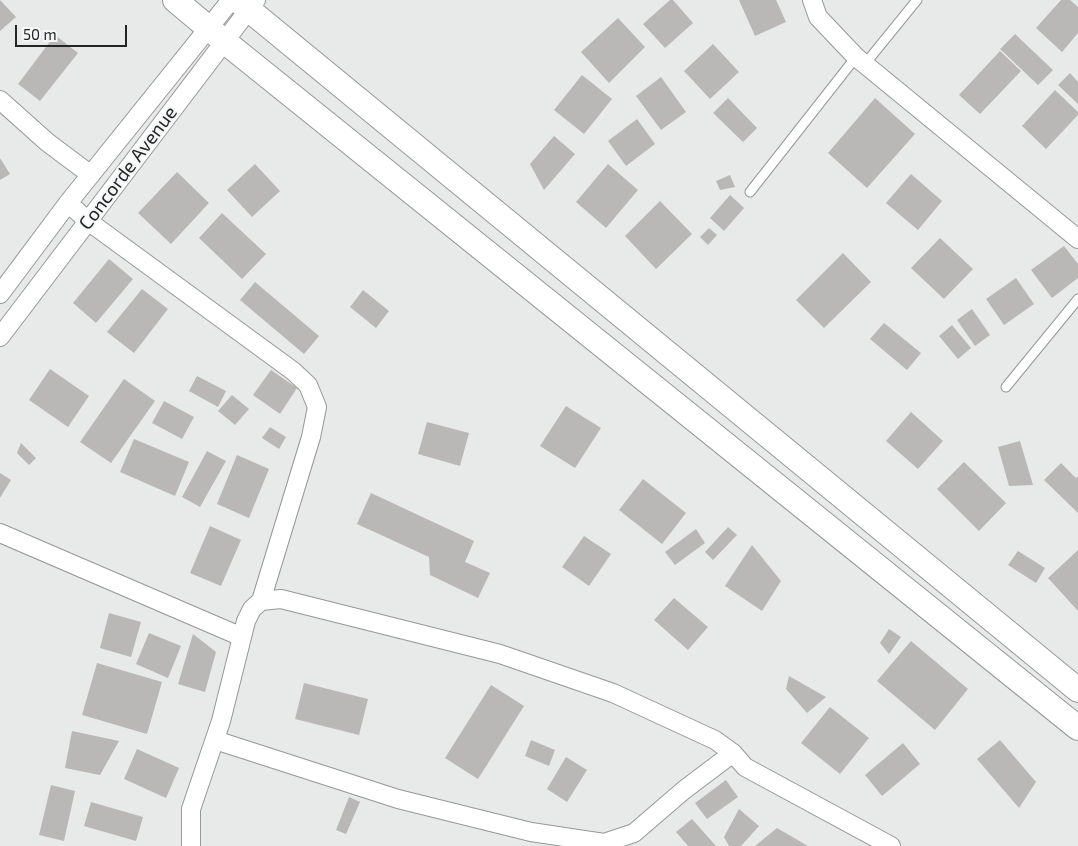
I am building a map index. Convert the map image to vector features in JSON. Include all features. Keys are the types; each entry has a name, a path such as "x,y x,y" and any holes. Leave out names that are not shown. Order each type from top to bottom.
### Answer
{"main road":[{"path":"176,0 1078,728"},
{"path":"243,2 1078,690"}],"street":[{"path":"812,0 818,17 861,61 1078,239"},
{"name":"Concorde Avenue","path":"0,294 91,175 243,2"},
{"name":"Concorde Avenue","path":"0,337 88,221 216,34"},
{"path":"0,100 47,142 91,175"},
{"path":"68,203 88,221 293,371 308,385 317,407 312,437 261,601 252,609 246,621 215,740 191,810 191,846"},
{"path":"0,533 242,638"},
{"path":"261,601 281,599 500,654 613,693 715,740 732,753 745,767 891,846"},
{"path":"215,740 398,799 531,832 604,843 634,834 684,790 732,753"}],"lane":[{"path":"750,192 861,61 917,0"},
{"path":"1006,386 1078,299"}],"building":[{"path":"0,0 16,17 0,31"},
{"path":"670,0 673,0 693,23 665,48 643,24"},
{"path":"739,0 776,0 786,22 755,36"},
{"path":"1061,0 1070,0 1078,7 1078,33 1062,52 1036,28"},
{"path":"618,18 645,47 609,83 581,52"},
{"path":"1015,34 1053,70 1038,85 1000,49"},
{"path":"55,35 78,53 40,101 18,84"},
{"path":"713,44 739,72 710,99 684,71"},
{"path":"1000,51 1021,71 980,114 959,95"},
{"path":"1070,73 1078,82 1078,104 1058,85"},
{"path":"582,75 612,99 584,134 554,110"},
{"path":"661,77 686,112 661,130 636,96"},
{"path":"1055,90 1078,112 1078,115 1046,149 1022,126"},
{"path":"728,98 757,128 743,142 713,113"},
{"path":"875,98 915,134 867,188 828,153"},
{"path":"637,119 655,144 626,166 608,141"},
{"path":"554,136 575,154 544,190 530,164"},
{"path":"0,158 10,174 0,180"},
{"path":"255,164 280,191 252,217 227,190"},
{"path":"608,164 638,190 606,228 576,202"},
{"path":"177,172 209,203 171,244 138,213"},
{"path":"911,174 942,201 918,230 886,203"},
{"path":"730,175 735,187 720,190 716,181"},
{"path":"730,195 744,208 724,231 710,218"},
{"path":"660,201 692,234 656,269 625,236"},
{"path":"222,213 266,254 242,279 199,238"},
{"path":"709,228 717,235 708,245 700,237"},
{"path":"940,238 973,269 944,299 911,268"},
{"path":"1064,246 1078,264 1078,278 1052,298 1031,270"},
{"path":"843,253 871,282 824,328 796,300"},
{"path":"109,259 133,279 96,323 73,303"},
{"path":"1016,278 1034,304 1004,325 986,299"},
{"path":"255,282 319,336 304,354 240,300"},
{"path":"142,289 168,309 134,353 107,332"},
{"path":"363,290 389,311 376,328 350,307"},
{"path":"972,309 990,335 975,346 957,320"},
{"path":"884,323 921,353 907,370 870,339"},
{"path":"952,325 971,348 958,359 939,336"},
{"path":"50,369 89,396 68,427 29,400"},
{"path":"271,370 297,388 280,414 253,395"},
{"path":"197,376 226,391 218,407 189,391"},
{"path":"124,379 155,401 111,463 80,442"},
{"path":"232,395 249,409 235,425 218,411"},
{"path":"164,401 194,417 182,439 152,423"},
{"path":"566,406 601,428 575,468 540,446"},
{"path":"911,412 943,441 918,469 886,441"},
{"path":"427,422 469,433 460,466 418,454"},
{"path":"270,427 286,437 279,449 262,438"},
{"path":"134,439 189,462 175,496 120,472"},
{"path":"1020,441 1033,485 1009,486 998,447"},
{"path":"21,443 36,458 29,465 17,453"},
{"path":"207,451 226,461 200,507 182,497"},
{"path":"237,455 269,469 249,518 217,504"},
{"path":"964,462 1006,503 979,531 937,489"},
{"path":"1061,463 1076,478 1078,476 1078,513 1044,480"},
{"path":"0,473 11,480 0,498"},
{"path":"643,479 686,513 662,544 619,510"},
{"path":"371,493 474,541 465,562 490,573 478,598 430,575 429,557 357,524"},
{"path":"210,526 241,540 221,586 190,573"},
{"path":"728,527 737,535 713,560 705,552"},
{"path":"696,529 705,543 675,565 665,552"},
{"path":"584,536 611,554 589,586 562,567"},
{"path":"752,545 781,581 762,611 725,586"},
{"path":"1078,550 1078,611 1048,578"},
{"path":"1018,551 1045,568 1036,583 1008,565"},
{"path":"674,598 708,627 688,650 654,620"},
{"path":"109,613 141,622 131,657 100,648"},
{"path":"889,629 901,637 889,654 880,643"},
{"path":"149,633 181,646 168,678 136,664"},
{"path":"193,634 216,652 205,692 178,684"},
{"path":"911,641 968,689 935,730 877,681"},
{"path":"97,663 162,682 147,734 82,715"},
{"path":"789,676 826,697 807,713 786,689"},
{"path":"304,683 368,699 359,735 295,719"},
{"path":"491,685 524,706 478,779 445,758"},
{"path":"830,707 869,738 840,774 801,743"},
{"path":"72,731 119,741 100,775 65,768"},
{"path":"531,740 555,750 549,766 525,756"},
{"path":"1000,740 1036,782 1019,808 977,759"},
{"path":"903,743 920,764 882,796 865,775"},
{"path":"137,749 179,768 166,798 124,779"},
{"path":"566,757 587,770 567,802 547,789"},
{"path":"726,780 738,797 707,819 695,803"},
{"path":"51,785 75,791 64,841 39,835"},
{"path":"349,797 360,802 346,834 336,830"},
{"path":"91,802 143,817 136,841 84,826"},
{"path":"739,809 759,826 741,846 729,846 724,837"},
{"path":"692,819 716,846 688,846 676,832"},
{"path":"777,828 808,846 755,846"}]}
